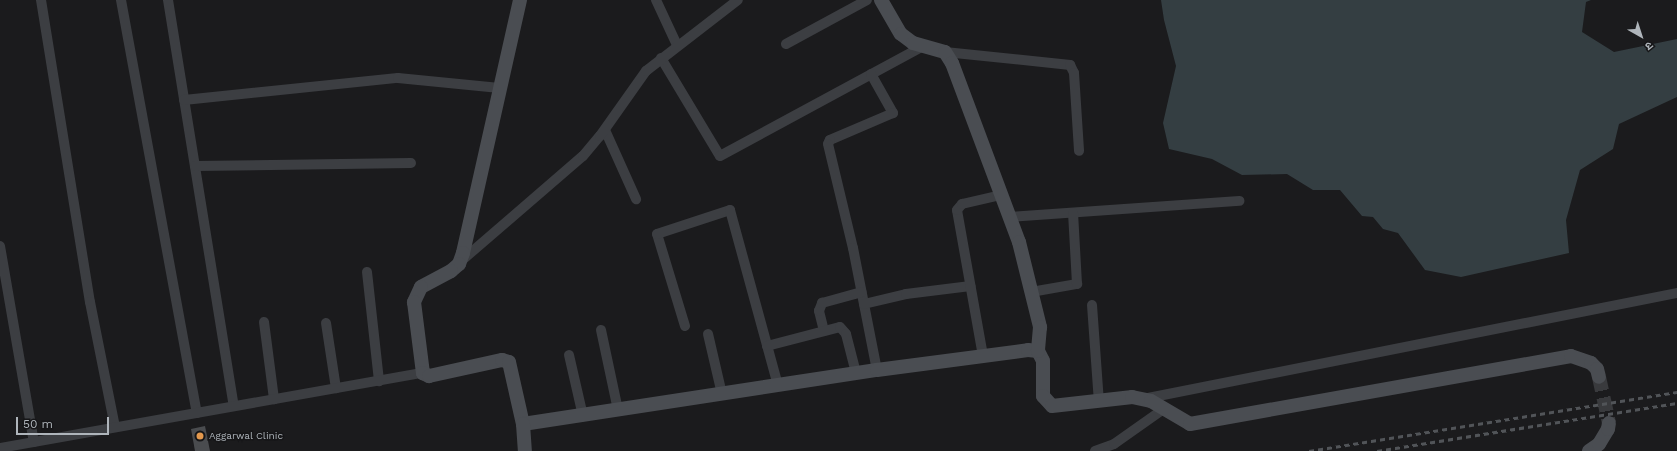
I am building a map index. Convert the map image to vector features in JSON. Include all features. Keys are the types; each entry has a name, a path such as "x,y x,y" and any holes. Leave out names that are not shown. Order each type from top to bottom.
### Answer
{"main road":[{"path":"520,0 459,264 451,271 421,286 416,294 423,373 429,376 502,360 508,362 523,424 525,451"},
{"path":"881,0 901,34 913,43 925,45 945,52 952,63 1010,217 1040,327 1038,351 1043,361 1043,396 1046,402 1052,406 1060,407 1132,397 1143,399 1165,408 1190,424 1571,356 1591,363 1597,369 1599,377"},
{"path":"523,424 877,370 1028,350 1038,351"},
{"path":"1589,451 1599,444 1608,429 1609,423"}],"street":[{"path":"41,0 90,302 115,427"},
{"path":"121,0 197,413"},
{"path":"168,0 234,406"},
{"path":"656,0 677,45"},
{"path":"459,264 578,161 605,130 634,85 661,58 738,0"},
{"path":"786,44 867,0"},
{"path":"661,58 720,156 925,45"},
{"path":"945,52 1070,65 1074,73 1079,151"},
{"path":"871,74 893,112 830,140 828,144 862,292 877,370"},
{"path":"184,100 398,78 500,88"},
{"path":"605,130 636,199"},
{"path":"195,166 411,163"},
{"path":"983,356 957,208 962,204 1001,195"},
{"path":"1010,217 1239,201"},
{"path":"685,326 656,234 727,209 732,213 778,386"},
{"path":"1031,292 1077,284 1073,213"},
{"path":"0,246 34,442"},
{"path":"367,272 379,380"},
{"path":"864,304 906,294 971,286"},
{"path":"824,331 819,311 822,303 862,292"},
{"path":"1143,399 1677,293"},
{"path":"1092,305 1099,402"},
{"path":"264,322 274,399"},
{"path":"326,324 336,388"},
{"path":"767,346 824,331 842,328 856,373"},
{"path":"601,330 618,410"},
{"path":"708,334 722,394"},
{"path":"569,355 583,416"},
{"path":"0,448 423,373"},
{"path":"1095,451 1114,444 1165,408"}],"shaded area":[{"path":"1161,0 1591,0 1586,2 1582,32 1614,52 1677,39 1677,97 1619,124 1613,149 1580,170 1566,220 1569,253 1461,277 1425,270 1398,233 1383,229 1373,217 1362,216 1340,190 1313,190 1287,174 1242,175 1212,159 1169,149 1163,123 1176,66 1164,20"}],"building":[{"path":"205,426 210,451 195,451 191,429"}],"tunnel":[{"path":"1599,377 1609,423"}],"railway":[{"path":"1309,451 1677,392"},
{"path":"1377,451 1677,403"}],"place":[{"name":"Aggarwal Clinic","path":"200,436"}]}
